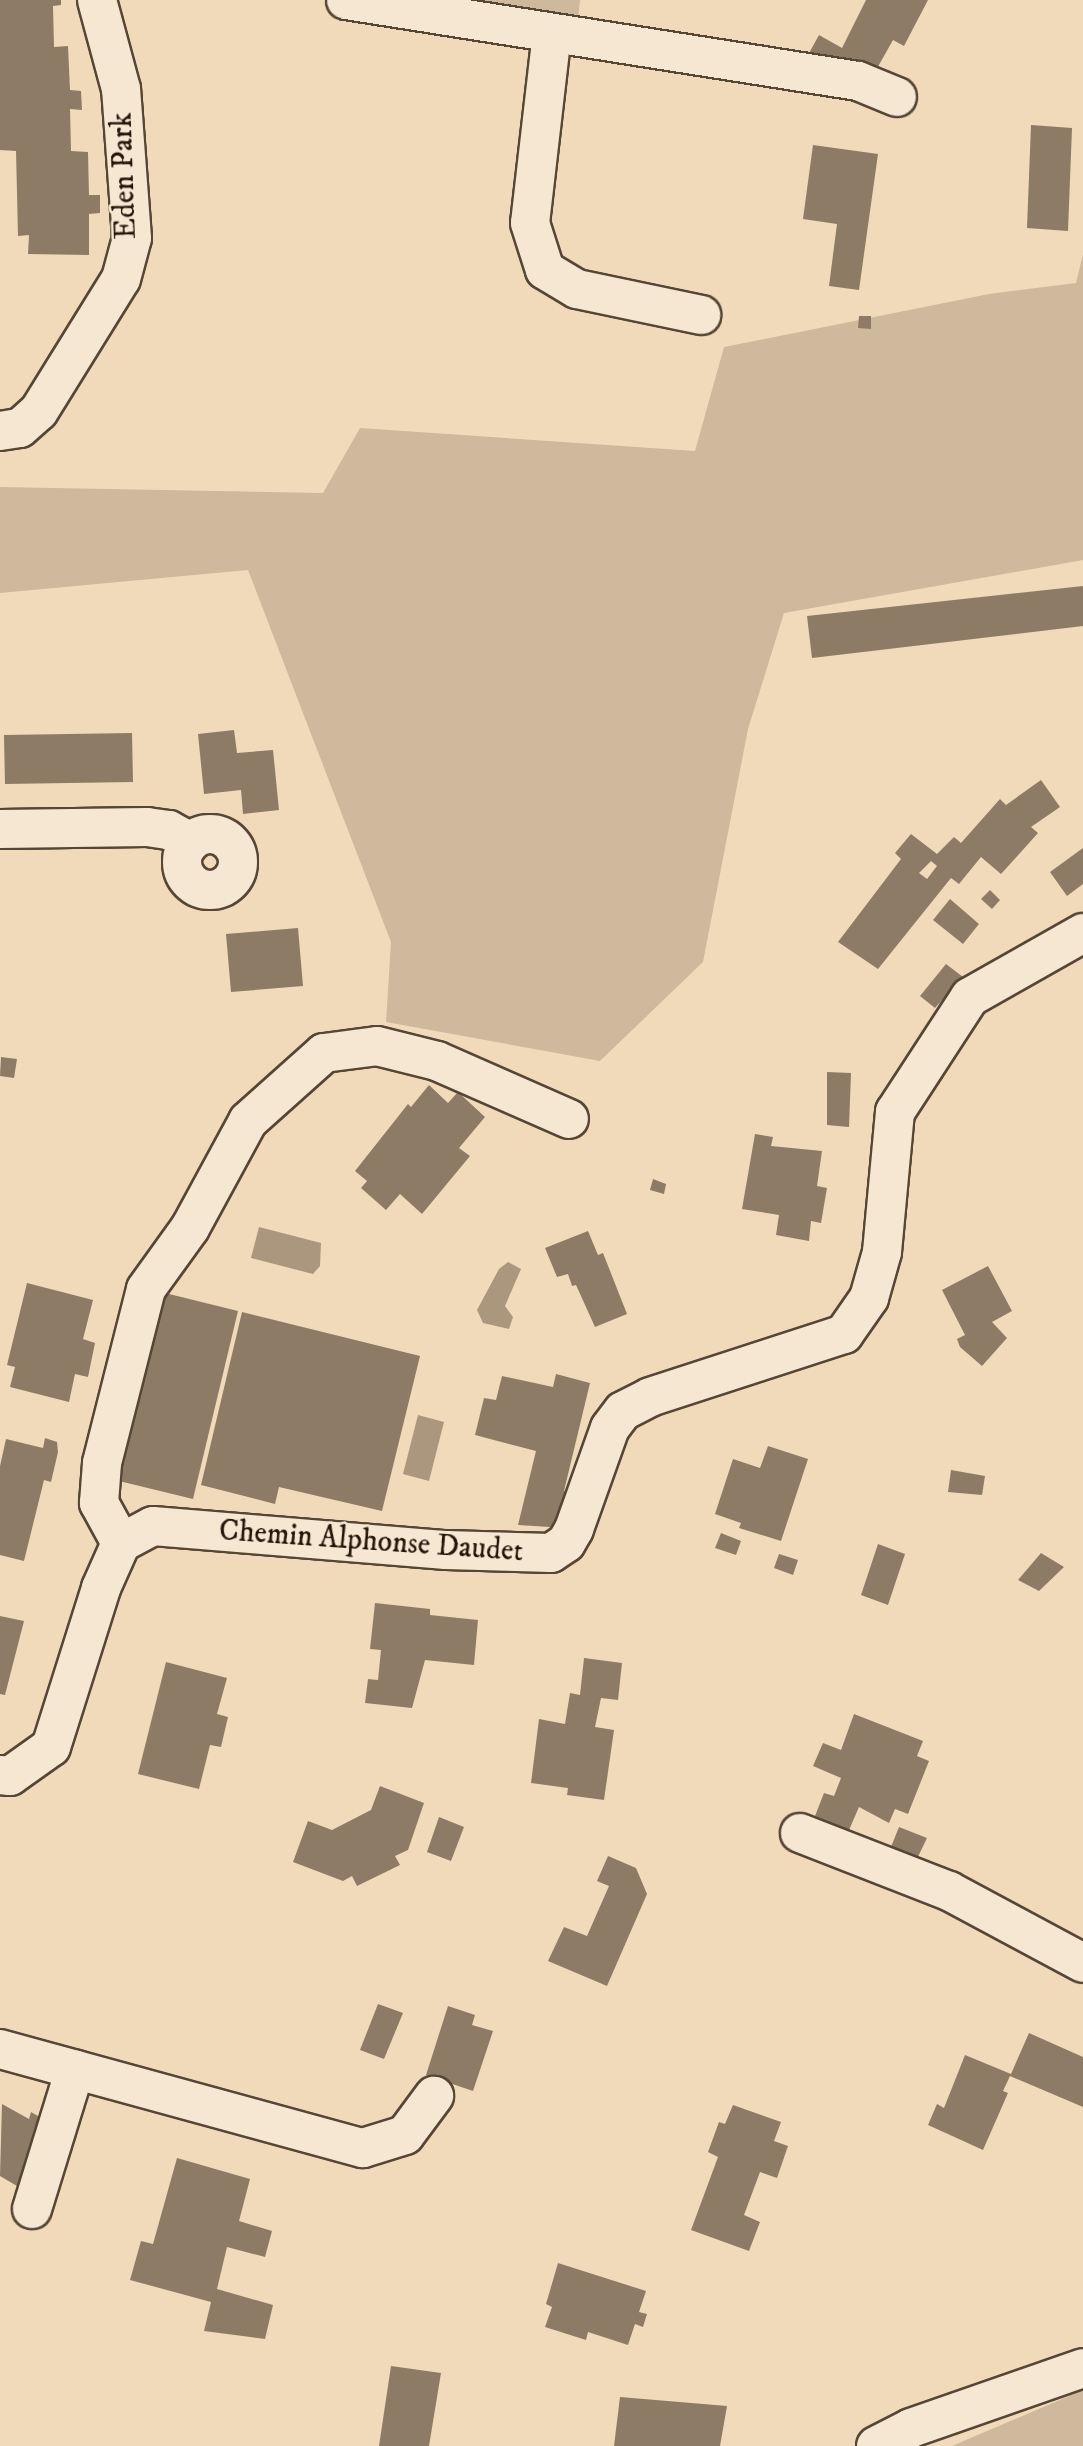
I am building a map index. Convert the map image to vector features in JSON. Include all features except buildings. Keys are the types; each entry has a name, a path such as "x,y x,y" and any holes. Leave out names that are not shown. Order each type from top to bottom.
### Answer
{"street":[{"name":"Eden Park","path":"0,431 20,428 40,411 121,279 132,238 121,89 97,0"},
{"path":"346,0 858,81 897,97"},
{"path":"552,33 530,223 545,270 577,289 701,315"},
{"path":"0,829 147,827 169,830 191,842"},
{"name":"Chemin Alphonse Daudet","path":"121,1543 153,1526 446,1550 551,1553 566,1543 574,1529 610,1428 623,1411 650,1397 844,1334 869,1298 882,1252 895,1112 970,997 1083,933"},
{"path":"0,1774 10,1776 51,1747 101,1588 121,1543 99,1503 102,1464 146,1289 190,1228 248,1121 324,1053 377,1046 437,1061 569,1119"},
{"path":"800,1833 948,1891 1083,1963"},
{"path":"0,2049 363,2148 405,2135 434,2096"},
{"path":"32,2208 75,2069"},
{"path":"876,2446 911,2428 1083,2368"}],"shaded area":[{"path":"453,0 580,0 578,19"},
{"path":"1083,254 1083,560 784,613 748,729 703,962 600,1061 386,1022 391,942 248,570 0,593 0,487 323,493 360,428 695,451 724,347 989,294 1076,283"},
{"path":"259,1227 321,1243 320,1266 313,1274 251,1258"},
{"path":"508,1262 521,1269 505,1306 513,1317 509,1329 483,1323 477,1310 499,1269"},
{"path":"418,1415 444,1422 429,1481 403,1474"},
{"path":"1083,2390 1083,2446 952,2446"}]}
